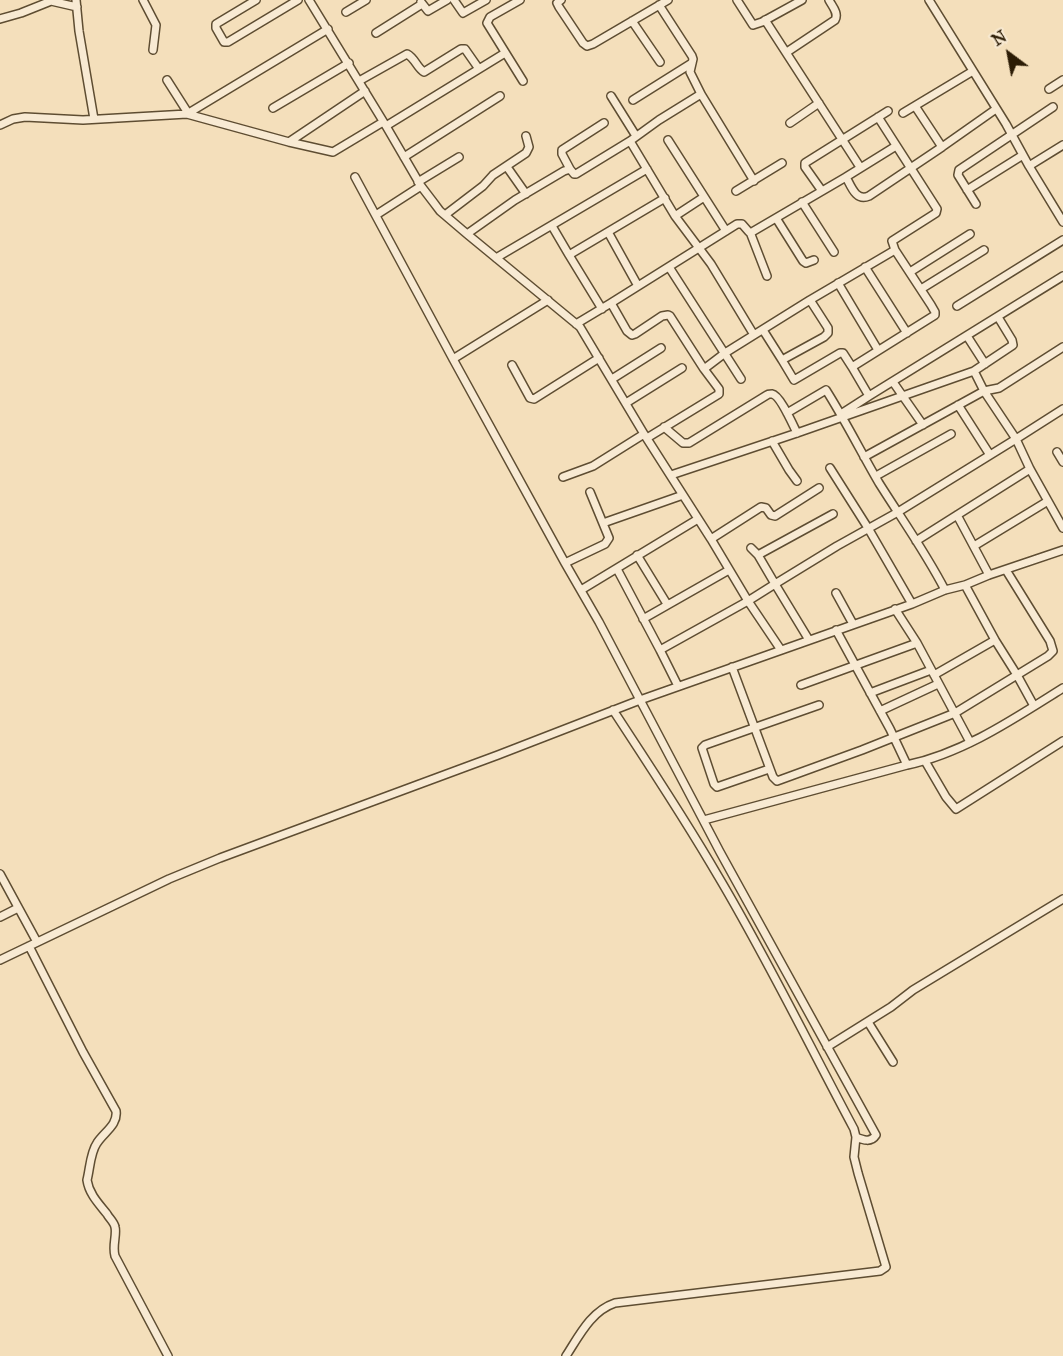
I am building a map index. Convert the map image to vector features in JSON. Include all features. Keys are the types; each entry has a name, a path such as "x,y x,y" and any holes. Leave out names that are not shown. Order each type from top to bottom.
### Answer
{"street":[{"path":"0,19 21,13 50,0 77,3 79,31 94,119"},
{"path":"143,0 156,25 153,50"},
{"path":"256,0 216,24 224,42 228,42 298,0"},
{"path":"309,0 349,63 419,184 434,203 466,234 582,330 748,601 781,650"},
{"path":"346,12 366,0"},
{"path":"376,33 421,2 428,11 447,0"},
{"path":"453,0 463,13 486,0"},
{"path":"520,0 490,17 487,23 523,81"},
{"path":"561,0 557,3 559,7 585,46 593,44 664,2 693,59 690,72 701,94 754,181"},
{"path":"737,0 753,25 757,25 802,0"},
{"path":"787,52 835,20 837,13 829,0"},
{"path":"929,0 1063,222"},
{"path":"765,20 860,167"},
{"path":"632,21 660,62"},
{"path":"188,114 328,30"},
{"path":"359,81 407,54 424,72 465,49 479,69"},
{"path":"0,125 25,117 94,119 188,114 333,153 505,53"},
{"path":"273,108 349,63"},
{"path":"633,100 692,63"},
{"path":"903,112 973,71"},
{"path":"167,80 188,114"},
{"path":"1049,89 1063,80"},
{"path":"290,142 365,92"},
{"path":"604,123 562,150 574,174 633,139 701,94"},
{"path":"404,156 500,96"},
{"path":"611,96 647,169 675,216 711,264 754,335"},
{"path":"789,123 819,103"},
{"path":"915,106 942,147"},
{"path":"976,204 958,175 959,170 1053,107"},
{"path":"846,177 856,194 864,198 996,109"},
{"path":"822,191 804,163 888,111"},
{"path":"852,367 935,315 895,250 892,241 937,212 937,209 878,117"},
{"path":"445,215 496,173 526,153 529,144 526,136"},
{"path":"668,140 726,231"},
{"path":"750,232 896,146"},
{"path":"1029,166 1061,146 1063,155"},
{"path":"967,190 1023,155"},
{"path":"376,215 459,157"},
{"path":"736,191 782,163"},
{"path":"507,167 526,194"},
{"path":"466,234 526,194 570,169"},
{"path":"496,258 647,169"},
{"path":"355,177 599,622 782,966 876,1136 868,1140 856,1137"},
{"path":"675,216 704,197"},
{"path":"569,255 665,198"},
{"path":"802,202 834,252"},
{"path":"776,218 803,261 807,263 814,260"},
{"path":"576,324 740,223 750,232 767,276"},
{"path":"552,226 602,309"},
{"path":"608,232 638,286"},
{"path":"910,272 970,234"},
{"path":"957,306 1063,240"},
{"path":"704,369 725,353 810,300 895,250"},
{"path":"921,290 984,250"},
{"path":"669,267 741,379"},
{"path":"865,267 907,333"},
{"path":"842,416 869,396 1063,276"},
{"path":"838,283 878,350"},
{"path":"453,359 548,300"},
{"path":"782,360 828,333 828,328 810,300"},
{"path":"563,477 592,466 664,427 718,394 718,389 670,316 662,316 632,335 627,331 611,303"},
{"path":"671,475 974,371 1013,345 998,317"},
{"path":"763,330 794,380 843,353 869,396"},
{"path":"967,336 985,364"},
{"path":"612,379 661,348"},
{"path":"864,457 984,391 999,388 1063,348"},
{"path":"512,365 530,398 534,399 599,358"},
{"path":"626,403 682,368"},
{"path":"974,371 984,391 1016,439 1063,528"},
{"path":"893,382 923,425"},
{"path":"787,413 826,390 945,590"},
{"path":"664,427 683,443 689,443 770,394 776,395 797,433"},
{"path":"958,405 990,455"},
{"path":"660,650 898,512 1063,409"},
{"path":"876,476 951,434"},
{"path":"772,441 797,481"},
{"path":"1057,452 1063,462"},
{"path":"830,468 912,604"},
{"path":"916,541 1030,469"},
{"path":"711,539 761,507 766,508 771,515 775,516 819,488"},
{"path":"565,563 608,541 609,536 590,492"},
{"path":"603,523 683,495"},
{"path":"974,546 1048,501"},
{"path":"758,555 832,514"},
{"path":"957,515 989,575"},
{"path":"581,590 698,519"},
{"path":"751,548 758,555 809,640"},
{"path":"0,960 187,871 678,686 1063,550"},
{"path":"637,555 666,604"},
{"path":"616,569 678,686"},
{"path":"643,619 729,570"},
{"path":"732,667 774,779 777,781 824,765 955,713 1053,651 1050,641 1006,570"},
{"path":"965,585 994,640 1034,706"},
{"path":"836,593 853,624"},
{"path":"895,609 917,644 970,742"},
{"path":"836,630 907,765"},
{"path":"870,693 932,672 994,640"},
{"path":"801,685 855,664 917,644"},
{"path":"880,711 938,684"},
{"path":"704,820 925,761 1003,725 1063,688"},
{"path":"769,769 717,787 702,750 703,747 819,705"},
{"path":"566,1356 594,1315 605,1306 615,1303 869,1273 886,1268 858,1173 854,1152 856,1137 854,1130 785,995 725,887 613,710"},
{"path":"925,761 956,809 1063,741"},
{"path":"0,874 37,942"},
{"path":"827,1047 900,1001 913,990 1063,899"},
{"path":"0,917 18,908"},
{"path":"29,946 116,1112 116,1122 96,1145 87,1180 88,1185 90,1192 113,1223 115,1256 168,1356"},
{"path":"868,1022 893,1062"}]}
